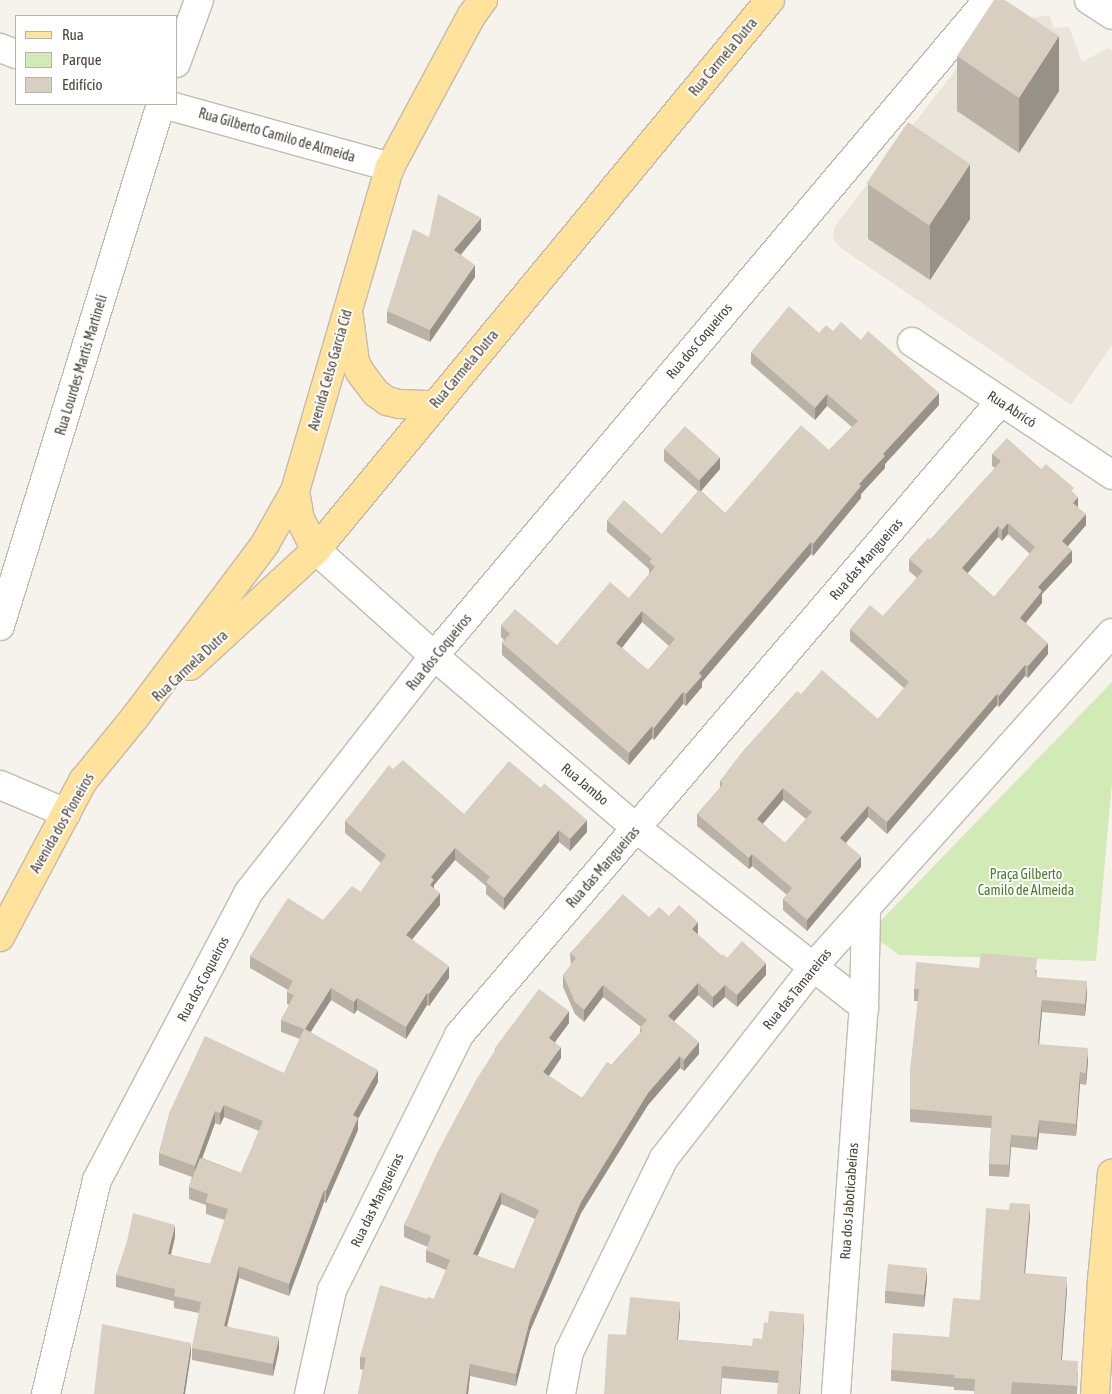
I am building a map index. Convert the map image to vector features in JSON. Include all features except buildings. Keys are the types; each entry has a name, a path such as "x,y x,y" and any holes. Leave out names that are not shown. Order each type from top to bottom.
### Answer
{"main road":[{"name":"Avenida Celso Garcia Cid","path":"136,716 265,544 295,491 390,167 472,15 483,0"},
{"name":"Rua Carmela Dutra","path":"136,716 316,550 770,0"},
{"path":"348,306 355,362 376,394 387,401 399,404 434,405"},
{"path":"295,491 300,518 316,550"},
{"name":"Avenida dos Pioneiros","path":"0,937 83,781 136,716"},
{"path":"1096,1394 1102,1280 1112,1173"}],"street":[{"path":"178,58 199,0"},
{"name":"Rua dos Coqueiros","path":"46,1394 97,1180 248,893 434,656 988,0"},
{"path":"1089,0 1112,15"},
{"path":"0,48 15,54"},
{"name":"Rua Lourdes Martis Martineli","path":"0,626 162,105"},
{"name":"Rua Gilberto Camilo de Almeida","path":"166,105 390,167"},
{"name":"Rua Abricó","path":"912,342 1000,402 1112,474"},
{"name":"Rua das Mangueiras","path":"309,1394 332,1290 459,1035 1000,402"},
{"name":"Rua Jambo","path":"316,550 434,656 636,828 864,1007"},
{"name":"Rua das Tamareiras","path":"561,1394 569,1352 664,1158 813,967 1109,642"},
{"path":"0,785 66,813"},
{"name":"Rua dos Jaboticabeiras","path":"836,1394 864,1007 866,908"}],"shaded area":[{"path":"1050,15 1053,28 1069,27 1082,62 1108,48 1112,50 1112,345 1071,405 841,248 835,242 833,235 835,226 991,24"}],"green space":[{"name":"Praça Gilberto Camilo de Almeida","path":"1112,682 1112,782 1096,961 899,955 869,933"}]}
